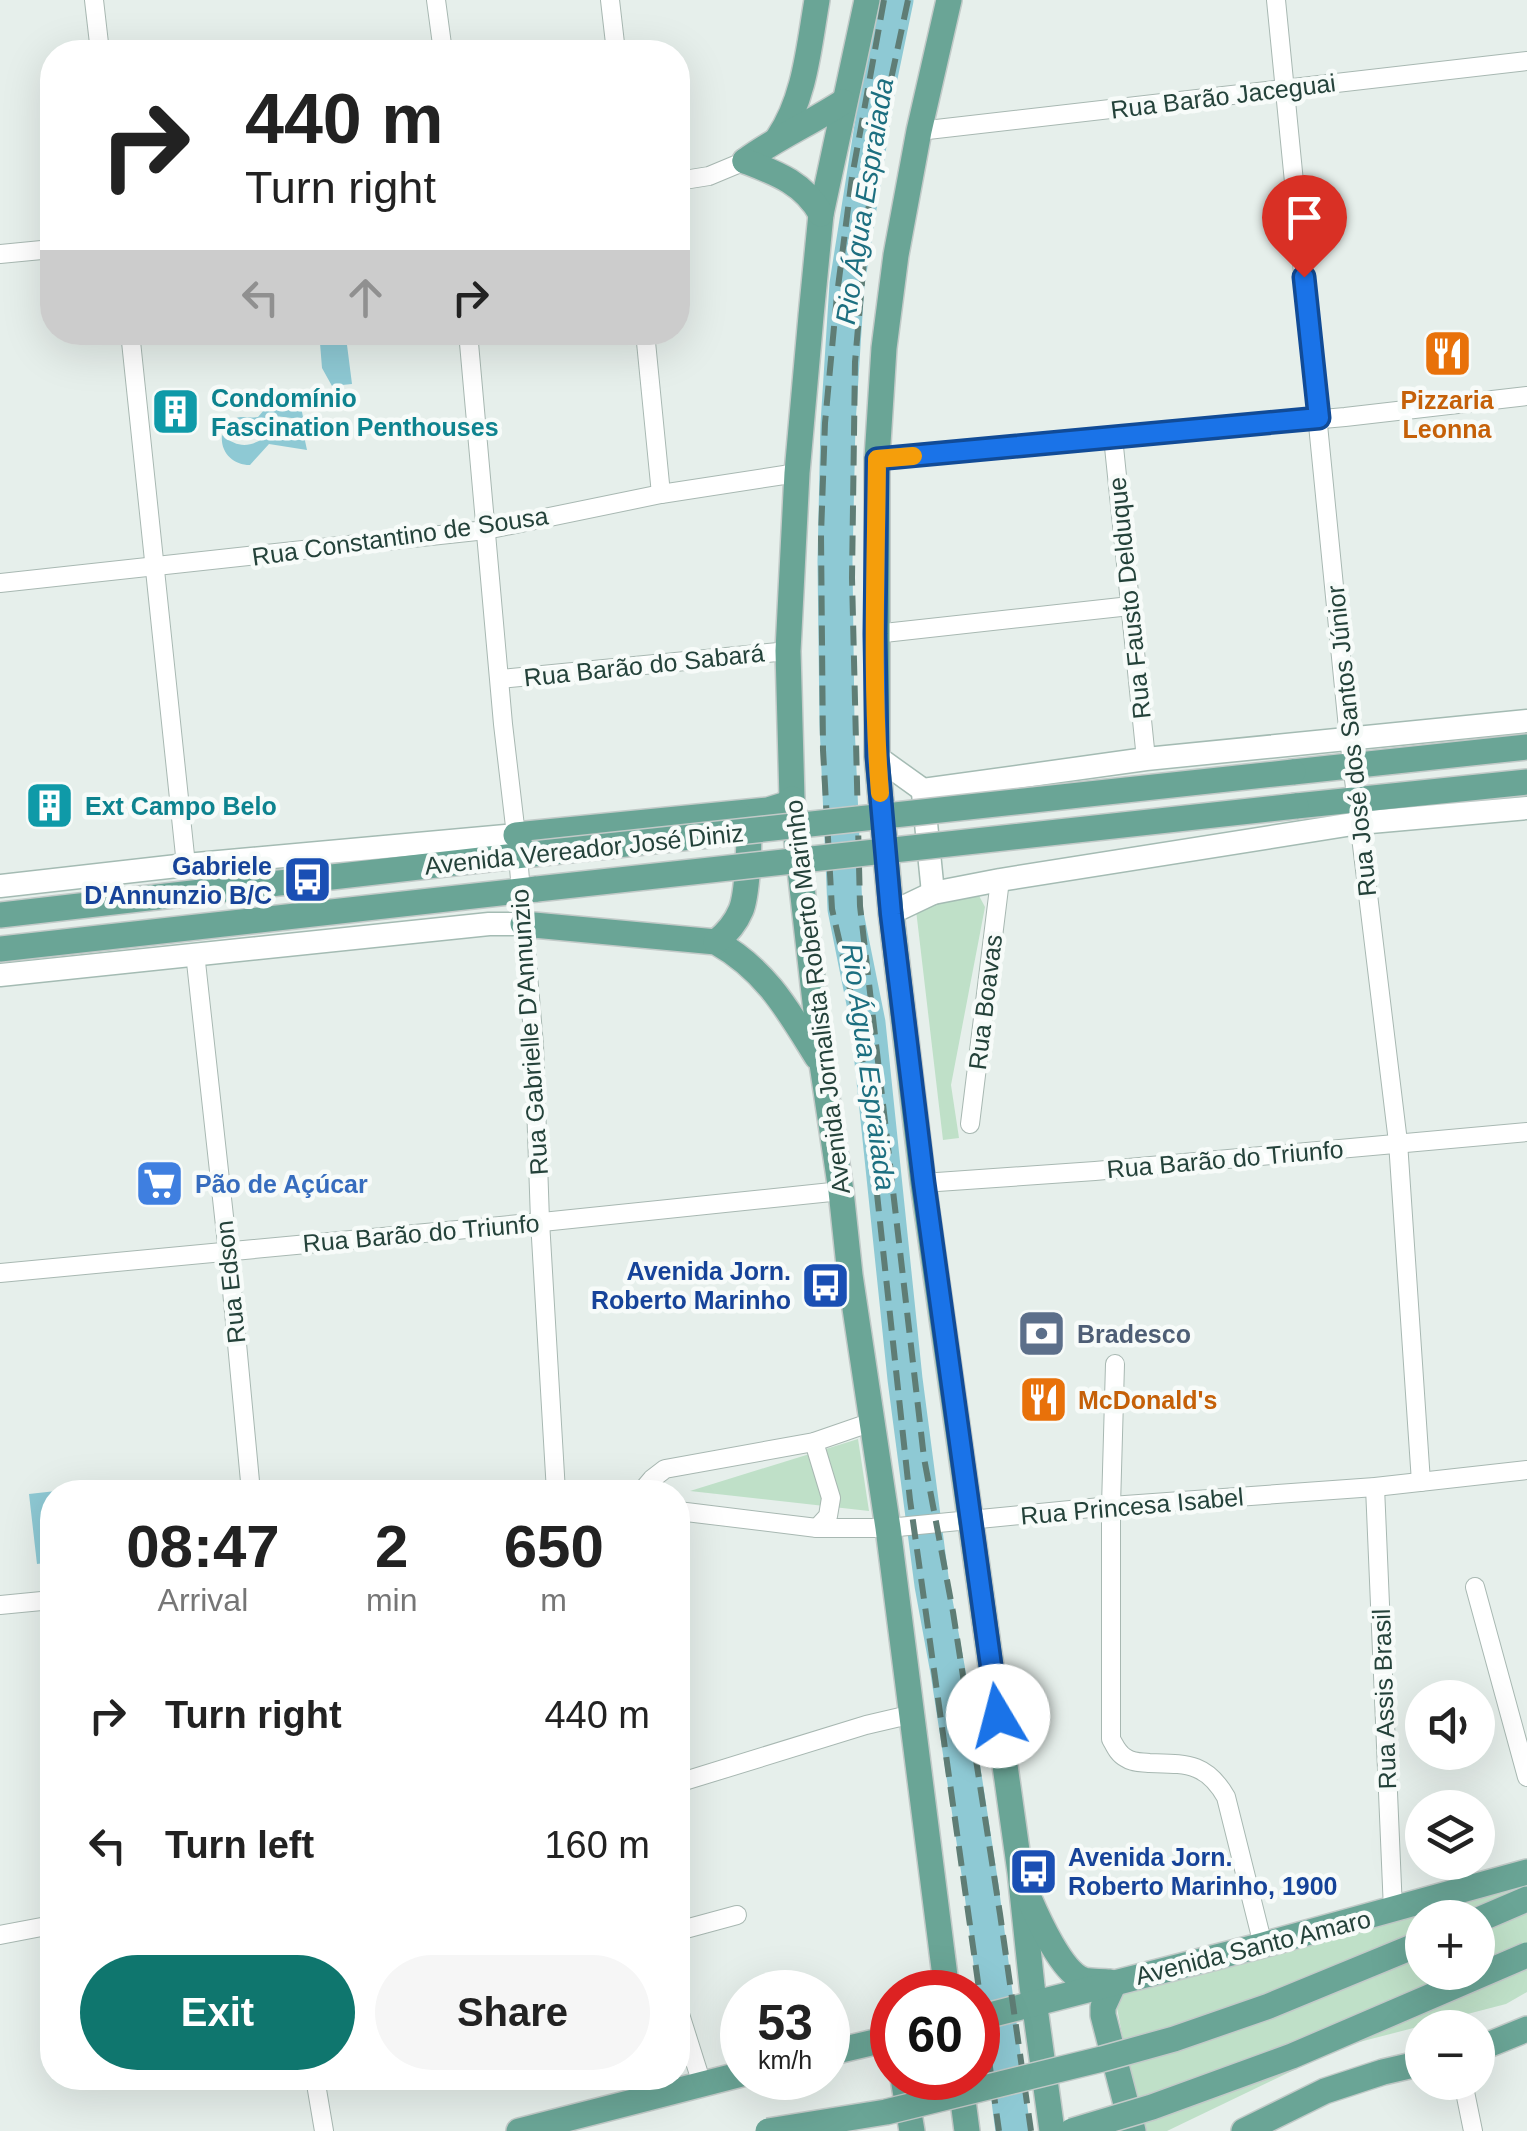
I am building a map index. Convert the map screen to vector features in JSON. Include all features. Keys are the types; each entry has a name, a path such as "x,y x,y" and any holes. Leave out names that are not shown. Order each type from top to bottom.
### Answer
{"main road":[{"path":"778,138 790,119 798,92 817,0"},
{"name":"Avenida Jornalista Roberto Marinho","path":"867,0 821,214 797,473 788,651 792,799 850,1275 891,1528 944,1970"},
{"path":"949,0 918,131 886,330 877,459 877,756 891,914 924,1183 1021,1882 1024,2006 1052,2131"},
{"path":"745,162 778,138 844,102"},
{"path":"745,162 791,180 821,214"},
{"name":"Avenida Vereador José Diniz","path":"0,914 522,848 1527,747"},
{"name":"Avenida Vereador José Diniz","path":"0,949 1296,806 1358,811 1527,782"},
{"path":"522,848 768,810 784,806 792,799"},
{"path":"716,942 742,909 746,887 748,827 735,813"},
{"path":"523,924 716,942 738,954 772,987 822,1064"},
{"name":"Avenida Santo Amaro","path":"1000,2012 1527,1872"},
{"path":"1021,1882 1068,1968 1084,1980 1114,1983 1103,2015 1132,2131"},
{"path":"1495,1913 1527,1900"},
{"path":"938,1970 940,1946"},
{"path":"768,2131 886,2112 1156,2044 1269,2006 1405,1950"},
{"path":"1072,2131 1152,2107 1292,2056 1527,1955"},
{"path":"1495,2043 1527,2029"},
{"path":"1244,2131 1325,2091 1405,2067"},
{"path":"690,2087 720,2080"},
{"path":"519,2131 679,2090"},
{"path":"907,2100 912,2131"},
{"path":"963,2100 967,2131"}],"street":[{"path":"94,0 99,40"},
{"path":"436,0 441,40"},
{"path":"610,0 615,40"},
{"name":"Rua José dos Santos Júnior","path":"1276,0 1349,738 1398,1142 1420,1482"},
{"name":"Rua Barão Jaceguai","path":"918,131 1527,61"},
{"path":"690,179 745,162"},
{"path":"0,254 40,250"},
{"path":"131,345 186,865"},
{"name":"Rua Gabrielle D'Annunzio","path":"469,345 500,679 529,889 523,924 534,1045 555,1480"},
{"path":"646,345 660,494"},
{"path":"877,459 1527,396"},
{"name":"Rua Fausto Delduque","path":"1113,437 1146,759"},
{"name":"Rua Constantino de Sousa","path":"0,583 486,530 660,494 797,473"},
{"path":"875,634 1130,606"},
{"name":"Rua Barão do Sabará","path":"500,679 788,651"},
{"path":"877,756 923,790 1146,759 1527,721"},
{"path":"923,790 933,893"},
{"name":"Avenida Vereador José Diniz","path":"891,914 933,893 1358,811 1527,808"},
{"name":"Avenida Vereador José Diniz","path":"0,886 186,865 522,848"},
{"name":"Rua Boavas","path":"970,1124 1000,880"},
{"path":"0,974 488,924 523,924"},
{"name":"Rua Edson","path":"195,953 250,1480"},
{"name":"Rua Barão do Triunfo","path":"924,1183 1527,1132"},
{"name":"Rua Barão do Triunfo","path":"0,1273 841,1191"},
{"path":"1115,1364 1110,1739 1123,1756 1134,1762 1183,1764 1202,1769 1216,1780 1226,1797 1264,1945"},
{"path":"651,1480 665,1469 814,1442 872,1422"},
{"path":"814,1442 832,1498 828,1516 817,1528"},
{"name":"Rua Princesa Isabel","path":"690,1512 817,1528 891,1528 1111,1506 1375,1487 1527,1470"},
{"name":"Rua Assis Brasil","path":"1375,1487 1394,1910"},
{"path":"1475,1587 1527,1777"},
{"path":"0,1605 40,1601"},
{"path":"690,1780 912,1714"},
{"path":"690,1928 737,1915"},
{"path":"0,1936 40,1928"},
{"path":"690,2046 702,2084"},
{"path":"317,2090 324,2131"},
{"path":"1467,2100 1473,2131"}],"green space":[{"path":"976,890 985,907 951,1085 959,1138 943,1140 916,910"},
{"path":"858,1439 869,1511 690,1491"},
{"path":"1527,1877 1527,1992 1506,2004 1483,2010 1405,2010 1405,2030 1344,2046 1167,2131 1141,2131 1117,1993 1405,1912 1405,1990 1495,1990 1495,1900 1446,1900"}],"water":[{"path":"320,345 347,345 352,384 332,386 322,368"},
{"path":"300,402 300,419 275,416 245,433 225,426 238,418 258,417 270,403"},
{"path":"272,432 304,436 307,450 269,444 250,465 233,460 223,447 222,435 247,445"},
{"path":"40,1493 40,1564 37,1564 29,1494"}],"waterway":[{"name":"Rio Água Espraiada","path":"896,0 847,284 838,424 837,724 845,909 868,1023 905,1379 932,1585 981,1886 1013,2131"}],"railway":[{"path":"884,0 852,177 825,423 821,535 823,750 832,909 863,1064 910,1500 999,2131"},
{"path":"908,0 869,203 855,362 852,578 860,906 924,1458 953,1612 1031,2131"}],"slow traffic":[{"path":"880,793 875,634 877,459 913,456"}],"place":[{"name":"Pizzaria Leonna","path":"1447,354"},
{"name":"Condomínio Fascination Penthouses","path":"176,412"},
{"name":"Ext Campo Belo","path":"50,806"},
{"name":"Gabriele D'Annunzio B/C","path":"307,880"},
{"name":"Pão de Açúcar","path":"160,1184"},
{"name":"Avenida Jorn. Roberto Marinho","path":"826,1285"},
{"name":"Bradesco","path":"1042,1334"},
{"name":"McDonald's","path":"1043,1400"},
{"name":"Avenida Jorn. Roberto Marinho, 1900","path":"1033,1871"}],"route":[{"path":"998,1716 891,914 877,756 877,459 1319,418 1304,277"}]}
